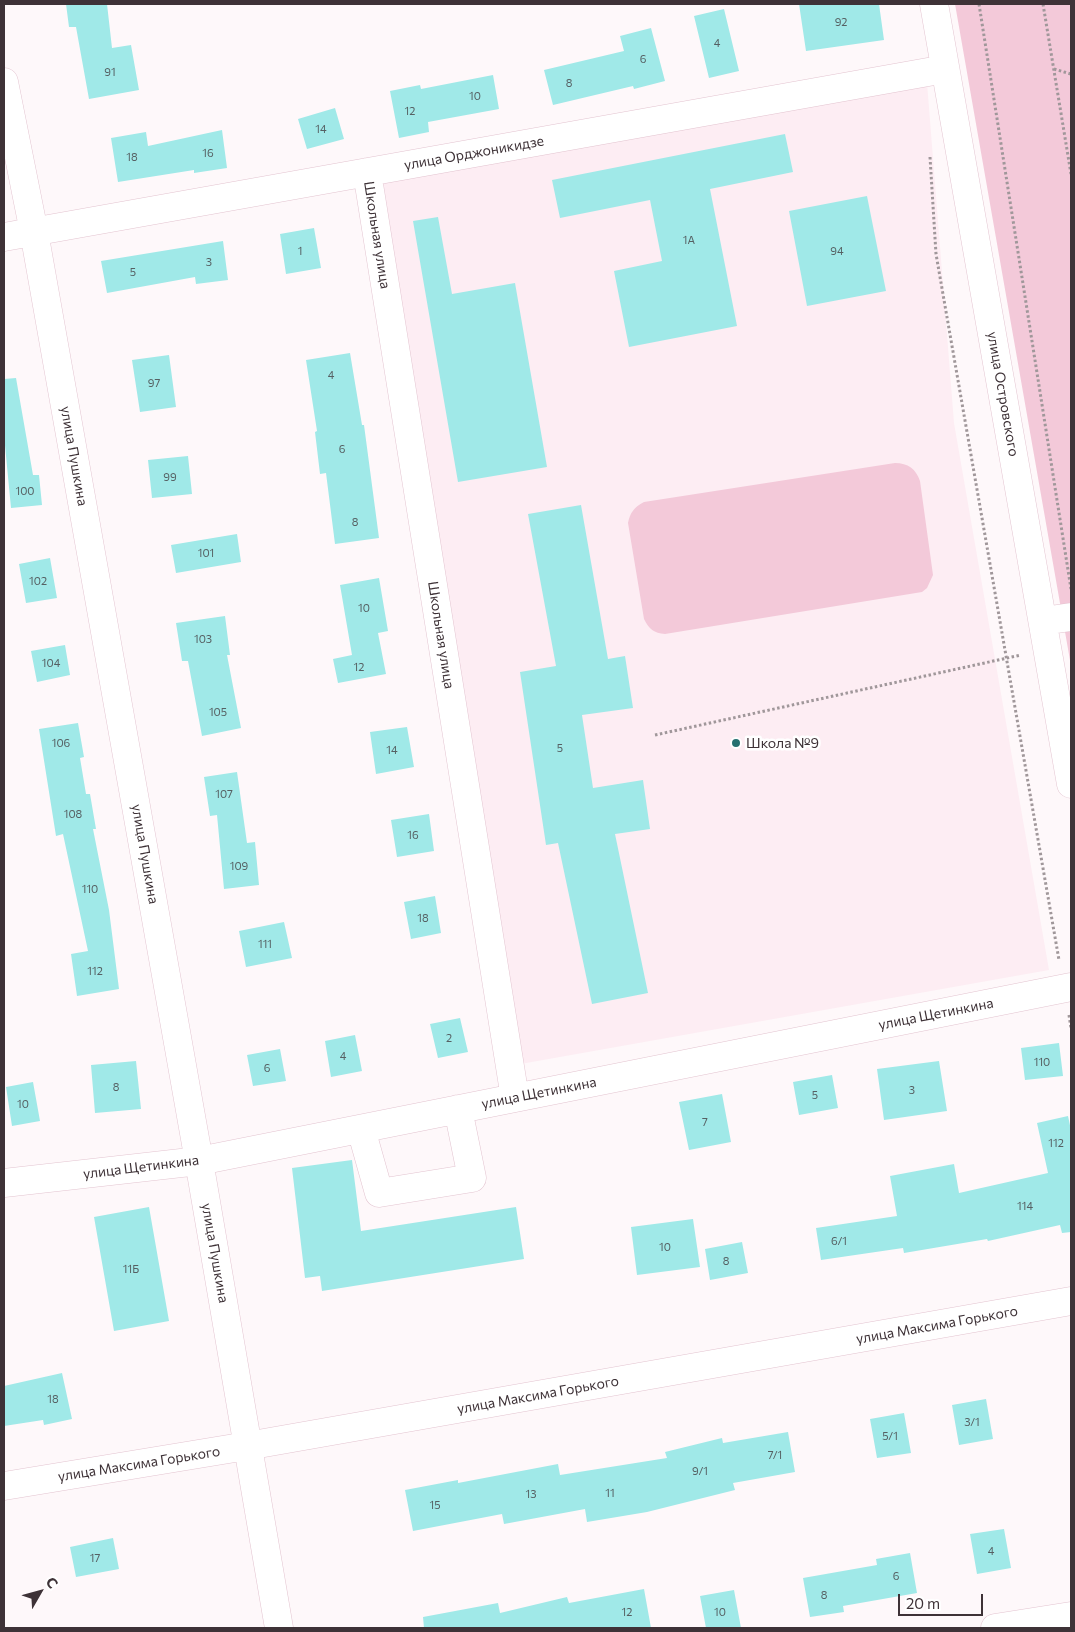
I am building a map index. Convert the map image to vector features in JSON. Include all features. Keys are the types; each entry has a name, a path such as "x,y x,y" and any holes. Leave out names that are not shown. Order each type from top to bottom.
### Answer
{"street":[{"name":"улица Островского","path":"934,4 1071,784"},
{"name":"улица Орджоникидзе","path":"4,237 945,69"},
{"name":"улица Пушкина","path":"4,82 34,232 200,1161 279,1628"},
{"name":"Школьная улица","path":"367,172 515,1098"},
{"path":"1043,621 1071,617"},
{"name":"улица Щетинкина","path":"4,1183 200,1161 1068,987"},
{"path":"361,1129 379,1193 472,1178 458,1110"},
{"name":"улица Максима Горького","path":"4,1486 247,1446 1071,1302"},
{"path":"995,1628 1071,1616"}],"path":[{"path":"980,4 1071,590"},
{"path":"1043,4 1071,174"},
{"path":"1054,69 1071,74"},
{"path":"930,149 936,254 1007,658 1068,987 1071,1028"},
{"path":"655,735 1048,650"}],"shaded area":[{"path":"955,4 1071,4 1071,666"},
{"name":"Школа №9","path":"926,70 954,423 1049,970 515,1065 374,168"},
{"path":"895,463 904,464 911,468 920,481 933,575 927,588 922,592 665,634 658,633 650,628 644,619 628,523 633,511 644,502"}],"building":[{"path":"66,4 107,4 112,48 131,45 139,90 89,99 76,27 69,27"},
{"path":"799,4 879,4 884,40 806,51"},
{"path":"724,9 739,71 709,78 694,16"},
{"path":"651,28 665,81 634,89 633,86 553,105 544,70 624,51 620,36"},
{"path":"493,75 499,109 428,122 429,132 399,138 390,91 420,85 421,89"},
{"path":"335,108 344,139 307,149 298,119"},
{"path":"222,130 227,168 194,173 194,170 118,182 111,138 146,132 148,146"},
{"path":"785,134 793,172 710,189 737,326 629,347 614,271 662,261 650,200 560,218 552,180"},
{"path":"867,196 886,291 807,306 789,211"},
{"path":"438,217 452,294 515,283 547,467 458,482 413,221"},
{"path":"314,228 321,268 286,274 280,234"},
{"path":"223,241 228,280 196,284 195,277 107,293 101,261"},
{"path":"350,353 362,425 364,425 379,538 335,544 326,473 320,474 315,432 317,431 306,360"},
{"path":"169,355 176,407 140,412 132,360"},
{"path":"16,378 33,475 39,475 42,505 11,508 4,435 4,379"},
{"path":"188,456 192,494 152,498 148,460"},
{"path":"581,505 608,659 625,656 633,708 582,715 593,788 643,780 650,829 615,834 648,993 592,1004 558,843 546,845 520,672 556,666 528,514"},
{"path":"237,534 241,562 176,573 171,545"},
{"path":"50,558 57,598 26,603 19,564"},
{"path":"379,578 388,631 378,633 386,674 338,683 333,659 352,655 340,585"},
{"path":"225,616 230,655 227,655 241,728 202,736 188,661 182,661 176,623"},
{"path":"65,645 70,675 37,682 31,651"},
{"path":"78,723 84,757 80,758 86,794 90,794 96,829 93,829 109,910 119,989 77,996 71,954 88,951 63,834 56,836 39,729"},
{"path":"407,727 414,767 376,774 370,732"},
{"path":"237,772 247,843 255,842 259,885 224,889 217,815 210,816 204,777"},
{"path":"429,814 434,851 397,857 391,820"},
{"path":"435,896 441,933 411,939 404,902"},
{"path":"284,922 292,958 246,967 239,931"},
{"path":"460,1018 468,1052 438,1058 430,1024"},
{"path":"355,1035 362,1071 331,1077 325,1041"},
{"path":"1059,1043 1063,1076 1025,1080 1021,1048"},
{"path":"280,1049 286,1081 253,1086 247,1055"},
{"path":"136,1061 141,1109 95,1113 91,1065"},
{"path":"939,1061 947,1111 884,1120 877,1069"},
{"path":"832,1075 838,1108 799,1115 793,1082"},
{"path":"33,1082 40,1121 12,1126 6,1087"},
{"path":"722,1094 731,1142 689,1150 679,1102"},
{"path":"1068,1116 1071,1130 1071,1232 1062,1233 1060,1225 988,1241 987,1239 904,1253 903,1248 821,1260 816,1228 897,1216 890,1176 954,1164 959,1193 1048,1173 1037,1123"},
{"path":"352,1160 361,1231 516,1207 524,1259 322,1291 320,1276 305,1278 292,1168"},
{"path":"149,1207 169,1321 114,1331 94,1217"},
{"path":"693,1219 700,1267 637,1275 631,1227"},
{"path":"742,1242 748,1273 710,1280 705,1249"},
{"path":"62,1373 72,1419 44,1425 43,1420 4,1426 4,1386"},
{"path":"986,1399 993,1439 959,1445 952,1405"},
{"path":"904,1413 911,1453 877,1458 870,1419"},
{"path":"788,1432 795,1472 733,1483 735,1490 647,1512 587,1522 585,1509 504,1524 502,1514 413,1531 405,1490 458,1480 458,1483 558,1464 560,1475 667,1458 665,1452 722,1438 723,1443"},
{"path":"1004,1529 1011,1568 977,1574 970,1534"},
{"path":"113,1538 119,1569 76,1577 70,1547"},
{"path":"910,1553 917,1593 843,1606 844,1612 810,1617 803,1578 877,1565 876,1559"},
{"path":"644,1589 651,1628 424,1628 423,1617 498,1603 500,1613 567,1597 569,1603"},
{"path":"734,1590 741,1628 706,1628 700,1596"}],"place":[{"name":"Школа №9","path":"736,743"}]}
